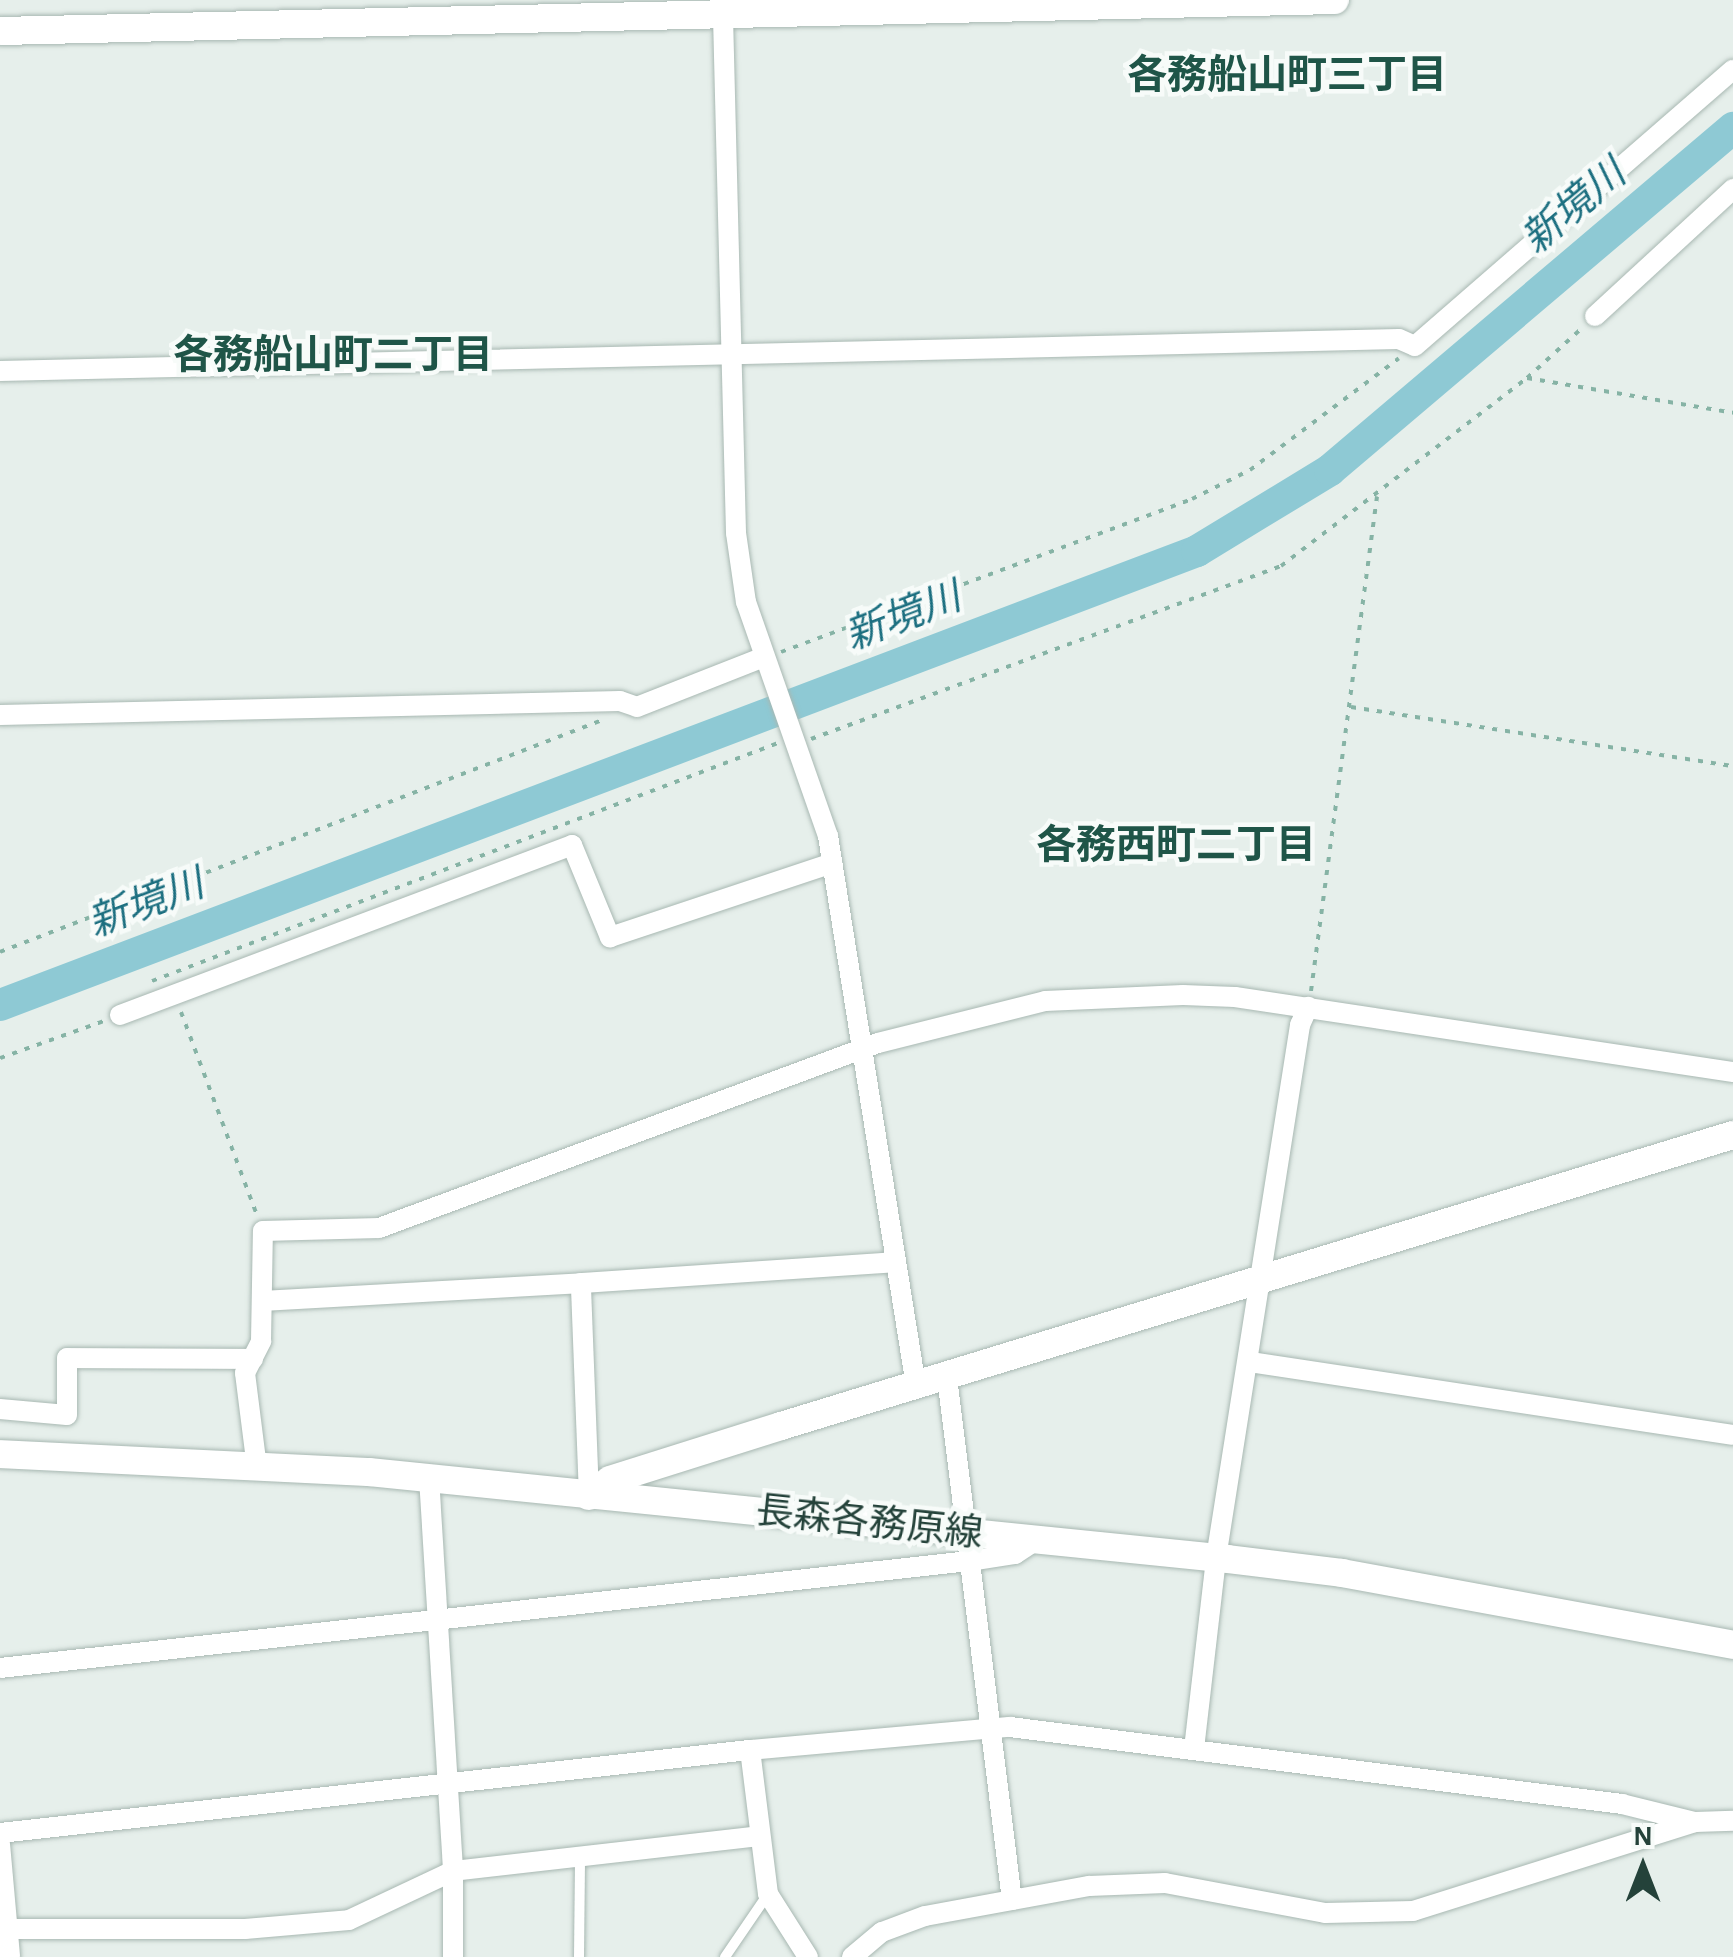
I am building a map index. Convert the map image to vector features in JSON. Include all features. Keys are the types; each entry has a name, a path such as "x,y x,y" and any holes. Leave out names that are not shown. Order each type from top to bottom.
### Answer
{"street":[{"path":"0,31 724,8 1336,0"},
{"path":"724,8 736,533 746,602 794,735 832,863 916,1386"},
{"path":"0,371 1399,339 1415,346 1733,70"},
{"path":"1595,316 1733,189"},
{"path":"0,715 600,701 638,706 768,668"},
{"path":"120,1015 572,845 610,938 832,863"},
{"path":"257,1468 245,1373 253,1359 263,1300 263,1231 379,1228 859,1049 1077,996 1235,997 1733,1072"},
{"path":"1194,1750 1216,1558 1250,1362 1300,1025 1308,1007"},
{"path":"588,1496 610,1480 1733,1135"},
{"path":"263,1300 895,1262"},
{"path":"582,1283 588,1496"},
{"path":"0,1409 67,1415 68,1358 253,1359"},
{"path":"1250,1362 1733,1435"},
{"path":"947,1377 1012,1900"},
{"name":"長森各務原線","path":"0,1454 429,1477 967,1547 1035,1541 1216,1558 1342,1573 1733,1644"},
{"path":"429,1477 452,1871 452,1957"},
{"path":"0,1668 437,1619 967,1547"},
{"path":"0,1834 988,1726 1657,1809 1695,1822"},
{"path":"750,1750 768,1894 808,1957"},
{"path":"852,1957 882,1932 925,1916 1089,1886 1165,1883 1325,1913 1376,1916 1413,1911 1695,1822 1733,1822"},
{"path":"7,1930 245,1929 350,1920 452,1871 760,1836"},
{"path":"0,1844 10,1957"}],"lane":[{"path":"579,1957 580,1858"},
{"path":"725,1957 768,1894"}],"path":[{"path":"0,1058 120,1015 140,988 170,970 700,769 1178,602 1229,589 1282,566 1527,378 1595,316"},
{"path":"768,668 1192,500 1250,470 1415,346"},
{"path":"1527,378 1733,412"},
{"path":"1308,1007 1377,496"},
{"path":"1351,707 1733,766"},
{"path":"0,952 602,720"},
{"path":"174,993 263,1231"}],"waterway":[{"name":"新境川","path":"0,1005 1197,551 1330,470 1733,128"}],"district":[{"name":"各務船山町三丁目","path":"1287,76"},
{"name":"各務船山町二丁目","path":"333,356"},
{"name":"各務西町二丁目","path":"1176,846"}]}
